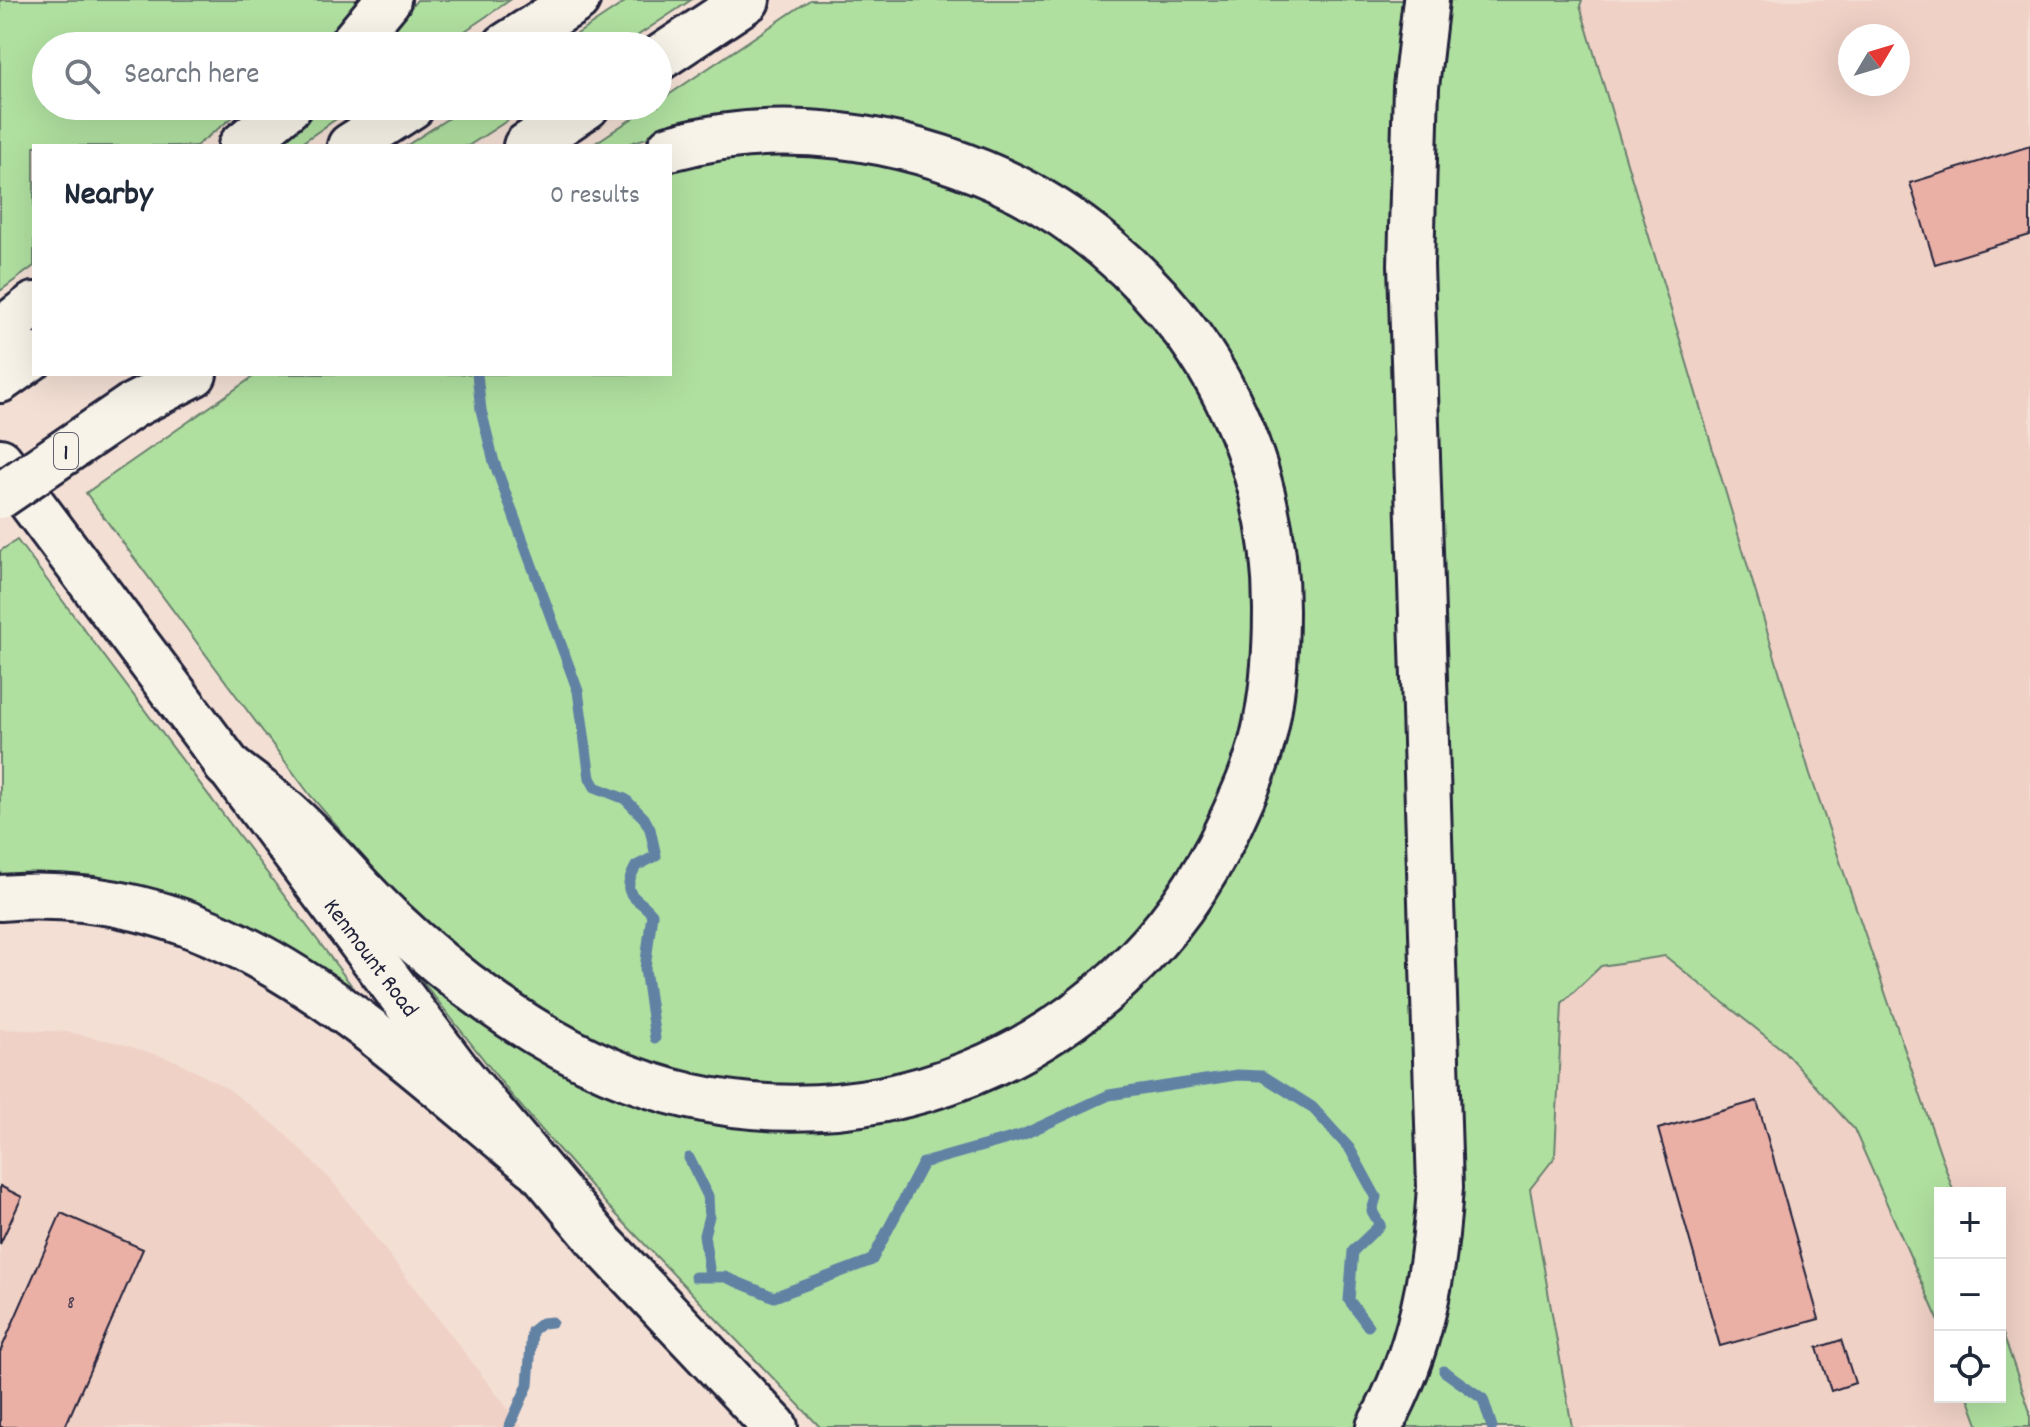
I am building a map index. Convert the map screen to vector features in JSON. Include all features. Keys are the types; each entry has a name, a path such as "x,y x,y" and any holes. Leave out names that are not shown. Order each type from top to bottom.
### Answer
{"main road":[{"path":"362,32 388,0"},
{"path":"527,32 577,0"},
{"path":"672,50 747,0"},
{"path":"1379,1427 1392,1405 1418,1331 1434,1265 1440,1187 1411,265 1416,87 1426,0"},
{"path":"243,144 272,120"},
{"path":"353,144 390,120"},
{"path":"529,144 566,120"},
{"path":"226,765 294,818 385,915 435,959 548,1039 609,1070 666,1091 718,1102 770,1108 838,1107 940,1087 993,1067 1047,1035 1096,998 1140,957 1180,911 1216,854 1263,741 1276,638 1276,583 1270,525 1256,467 1232,406 1204,357 1168,307 1123,261 1075,223 1021,190 972,168 864,140 802,132 745,133 672,148"},
{"path":"0,331 32,307"},
{"path":"0,380 32,357"},
{"name":"1","path":"0,496 178,376"},
{"path":"132,406 190,376"},
{"name":"Kenmount Road","path":"0,461 398,995 535,1166 602,1244 775,1427"},
{"path":"0,898 62,896 112,903 176,918 227,937 300,979 535,1166"}],"shaded area":[{"path":"1582,0 2030,0 2030,1412 2006,1342 2006,1187 1952,1187 1810,774 1580,5"},
{"path":"1665,956 1784,1051 1854,1129 1934,1310 1934,1403 1970,1403 1979,1427 1572,1427 1530,1189 1555,1157 1562,1003 1601,966"},
{"path":"0,1029 68,1032 122,1044 176,1061 230,1090 281,1130 331,1180 522,1427 0,1427"}],"green space":[{"path":"0,0 360,0 331,32 32,32 32,120 229,120 199,144 32,144 32,267 0,291"},
{"path":"417,0 510,0 463,32 392,32"},
{"path":"628,0 691,0 643,32 580,32"},
{"path":"810,0 1407,0 1424,1202 1394,1354 1359,1427 820,1427 608,1206 513,1097 404,958 605,1087 670,1112 795,1128 1137,987 1181,942 1243,848 1266,796 1296,579 1290,520 1275,462 1071,201 692,124 627,144 594,144 630,120 672,120 672,93"},
{"path":"1443,0 1582,0 1580,6 1810,774 1952,1187 1934,1187 1934,1310 1854,1129 1784,1051 1665,956 1601,966 1562,1003 1555,1157 1530,1189 1572,1427 1397,1427 1447,1293 1458,1239 1462,1184 1433,430 1431,114"},
{"path":"305,120 335,120 300,144 278,144"},
{"path":"446,120 508,120 471,144 409,144"},
{"path":"828,151 959,179 1085,248 1190,365 1228,439 1250,511 1261,601 1243,747 1221,813 1136,942 1078,990 1011,1032 935,1068 862,1084 787,1089 716,1086 576,1035 511,996 400,900 310,795 86,493 254,376 672,376 672,165 697,158"},
{"path":"17,540 376,1018 311,970 0,883 0,551"},
{"path":"2006,1342 2030,1412 2030,1427 1979,1427 1970,1403 2006,1403"}],"building":[{"path":"2030,146 2030,235 1935,264 1910,183"},
{"path":"1757,1101 1819,1319 1720,1346 1658,1129"},
{"path":"0,1186 22,1197 0,1244"},
{"path":"61,1213 143,1249 65,1427 0,1427 0,1352"},
{"path":"1841,1340 1855,1383 1831,1391 1817,1348"}],"waterway":[{"path":"477,376 481,410 494,462 578,691 590,778 595,787 625,799 644,818 650,829 656,856 636,866 629,890 652,914 645,969 655,1038"},
{"path":"695,1277 725,1277 774,1297 872,1260 923,1163 1022,1135 1109,1095 1237,1075 1263,1076 1312,1107 1350,1149 1376,1197 1372,1211 1380,1225 1353,1251 1349,1300 1368,1326"},
{"path":"689,1158 708,1196 709,1216 704,1235 710,1275"},
{"path":"509,1427 528,1385 532,1331 542,1323 552,1322"},
{"path":"1444,1371 1483,1399 1492,1427"}]}
